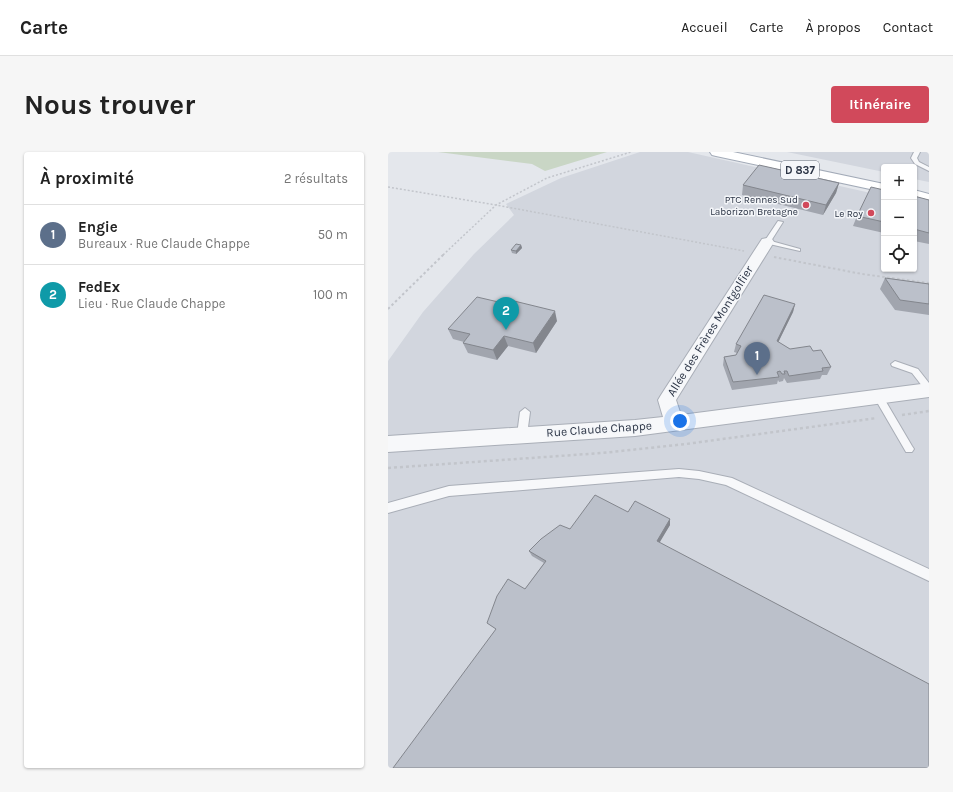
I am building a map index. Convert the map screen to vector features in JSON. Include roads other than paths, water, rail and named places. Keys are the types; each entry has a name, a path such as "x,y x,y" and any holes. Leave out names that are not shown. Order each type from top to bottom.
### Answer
{"main road":[{"name":"D 837","path":"716,152 881,187"},
{"name":"D 837","path":"757,152 881,178"},
{"path":"917,186 929,188"},
{"path":"917,195 929,198"}],"street":[{"name":"Allée des Frères Montgolfier","path":"674,423 667,400 763,248"},
{"name":"Rue Claude Chappe","path":"388,444 635,428 879,397 929,389"}],"lane":[{"path":"918,152 914,158 917,163 929,169"},
{"path":"780,222 763,248 798,250"},
{"path":"895,364 915,370 929,389"},
{"path":"879,397 909,449"},
{"path":"522,435 524,412"},
{"path":"388,508 450,491 678,473 699,475 728,481 929,575"}],"place":[{"name":"PTC Rennes Sud Laborizon Bretagne","path":"806,205"},
{"name":"Le Roy","path":"871,213"},
{"name":"FedEx","path":"506,330"},
{"name":"Engie","path":"757,375"}]}
